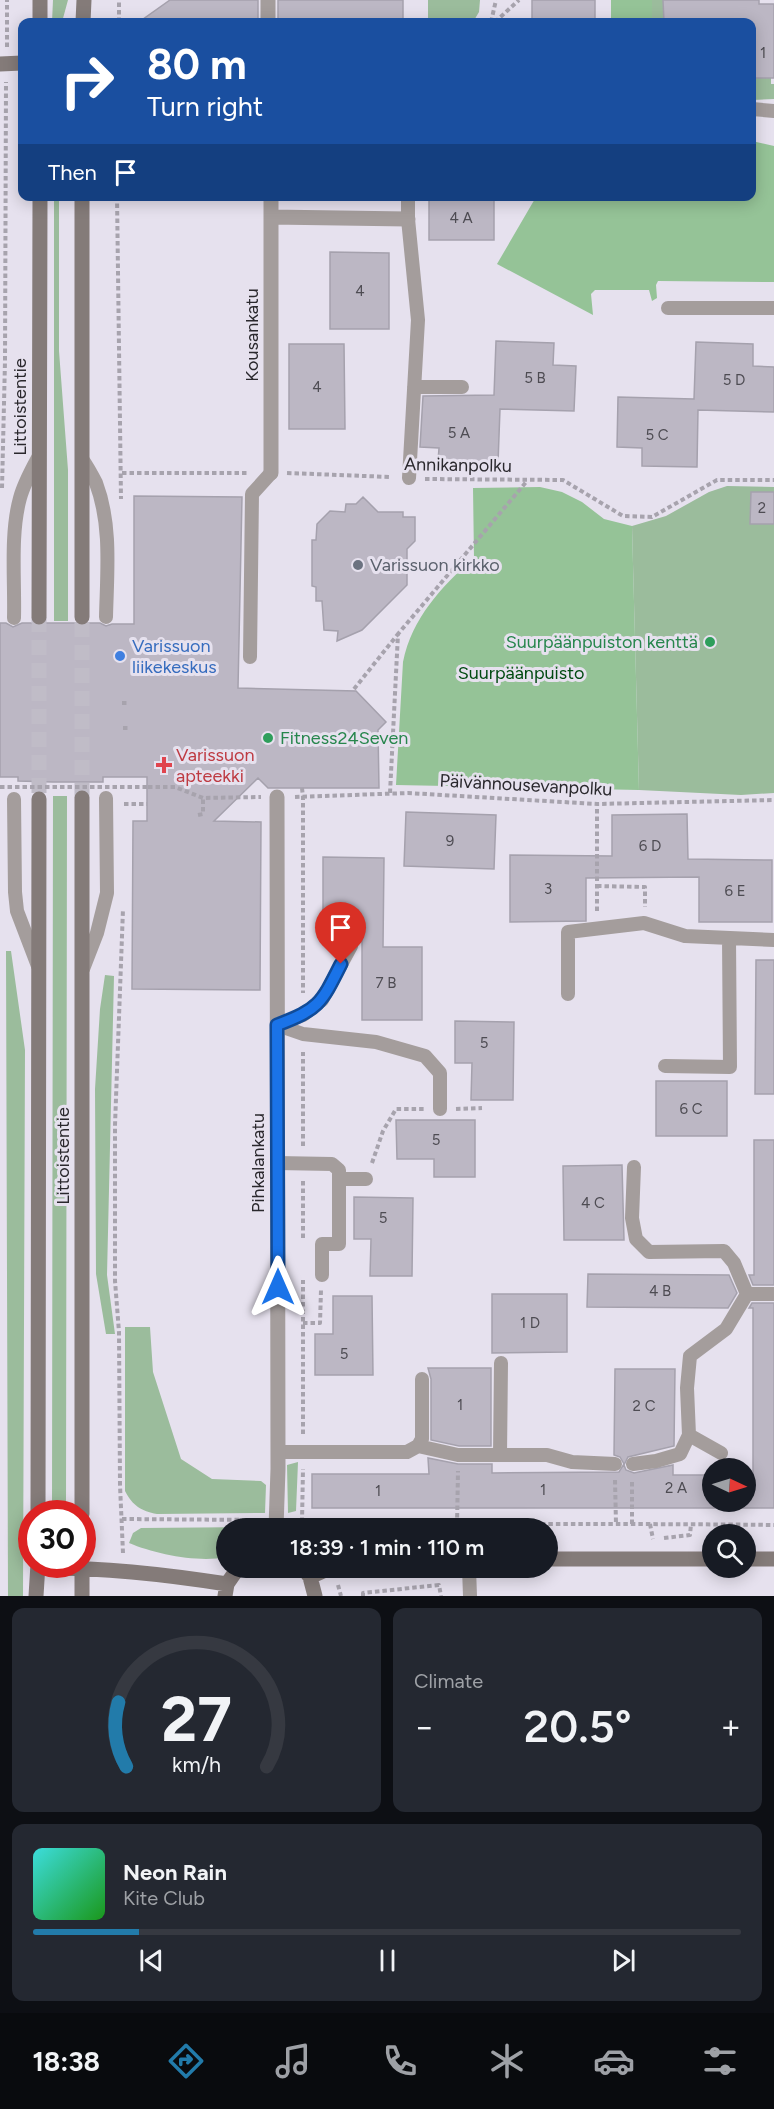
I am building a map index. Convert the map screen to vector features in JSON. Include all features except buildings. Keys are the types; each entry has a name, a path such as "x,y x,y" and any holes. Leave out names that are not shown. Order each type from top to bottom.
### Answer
{"main road":[{"path":"40,0 40,18"},
{"path":"83,18 84,0"},
{"path":"3,64 18,63"},
{"name":"Littoistentie","path":"39,617 40,201"},
{"path":"82,201 82,617"},
{"name":"Littoistentie","path":"82,798 82,1500"},
{"name":"Littoistentie","path":"38,1500 39,799"},
{"path":"558,1559 702,1559"},
{"path":"756,1559 774,1559"},
{"path":"96,1567 176,1576 226,1590"},
{"path":"36,1596 37,1578"},
{"path":"82,1578 82,1596"},
{"path":"308,1578 315,1596"}],"street":[{"path":"268,0 268,18"},
{"name":"Kousankatu","path":"271,201 271,472"},
{"path":"271,217 408,219"},
{"name":"Pihkalankatu","path":"272,1518 278,1452 278,797"}],"lane":[{"path":"756,109 774,111"},
{"path":"408,201 418,320 409,478"},
{"path":"668,308 774,308"},
{"path":"414,387 462,387"},
{"path":"14,618 15,538 20,499 28,476 39,456"},
{"path":"82,459 95,482 103,507 107,536 106,617"},
{"path":"250,657 252,494 271,472"},
{"path":"82,971 98,933 107,892 106,798"},
{"path":"15,799 17,911 39,970"},
{"path":"568,994 568,932 644,923 685,936 774,940"},
{"path":"665,1066 730,1067 729,938"},
{"path":"277,1025 303,1015 322,1000 351,946"},
{"path":"277,1025 303,1034 376,1042 425,1056 440,1073 440,1109"},
{"path":"277,1163 332,1164 339,1170 339,1244 322,1244 322,1275"},
{"path":"634,1167 632,1218 636,1239 650,1252 724,1251 734,1263 747,1294"},
{"path":"339,1179 366,1179"},
{"path":"747,1294 774,1294"},
{"path":"633,1464 656,1461 680,1454 689,1435 687,1388 690,1356 726,1329 747,1294"},
{"path":"501,1363 501,1455"},
{"path":"278,1452 407,1452 418,1446 422,1439 422,1378"},
{"path":"689,1435 721,1453"},
{"path":"418,1446 458,1455 548,1455 572,1462 615,1464"},
{"path":"469,1578 470,1596"}],"path":[{"path":"2,496 6,102 3,64 7,0"},
{"path":"118,18 119,0"},
{"path":"494,18 496,0"},
{"path":"498,18 519,0"},
{"path":"0,102 6,102"},
{"path":"117,201 122,507"},
{"name":"Annikanpolku","path":"122,473 271,472 409,478 563,480 623,516 652,517 717,480 774,480"},
{"path":"354,689 528,480"},
{"path":"390,793 398,634"},
{"path":"123,703 128,704"},
{"path":"123,728 129,728"},
{"path":"0,787 175,787 203,798 203,814 198,815"},
{"path":"302,788 303,797"},
{"name":"Päivännousevanpolku","path":"203,798 390,793 597,804 774,800"},
{"path":"124,798 124,815"},
{"path":"124,804 147,804"},
{"path":"597,804 597,928"},
{"path":"597,886 645,887 644,923"},
{"path":"123,1538 119,1332 115,1281 115,1125 124,904"},
{"path":"366,1179 383,1131 396,1108 482,1108"},
{"path":"303,1323 320,1323 322,1275"},
{"path":"457,1518 458,1455"},
{"path":"615,1464 616,1524"},
{"path":"632,1524 633,1464"},
{"path":"122,1519 216,1522"},
{"path":"558,1524 774,1525"},
{"path":"650,1524 652,1539 690,1535 691,1524"},
{"path":"363,1596 363,1593 439,1585 441,1596"}],"green space":[{"path":"53,0 68,0 63,18 52,18"},
{"path":"428,0 480,0 479,12 475,18 428,18"},
{"path":"611,0 652,0 652,18 611,18"},
{"path":"652,0 663,0 664,18 652,18"},
{"path":"756,78 771,78 771,84 774,84 774,99 756,100"},
{"path":"756,142 774,146 774,282 658,281 657,298 652,301 649,290 595,290 591,294 593,315 497,264 534,201 756,201"},
{"path":"54,201 59,201 59,351 68,470 68,621 54,621"},
{"name":"Suurpäänpuiston kenttä","path":"727,486 774,487 774,793 741,795 639,790 632,526 666,516 709,492"},
{"name":"Suurpäänpuisto","path":"540,487 562,492 582,502 604,519 632,526 639,790 396,785 403,662 407,646 421,617 439,592 474,558 473,488"},
{"path":"53,796 67,796 66,1500 52,1500"},
{"path":"6,951 11,951 25,1050 23,1500 18,1500 18,1578 23,1578 23,1596 8,1596"},
{"path":"105,975 114,976 107,1275 115,1334 106,1334 96,1274 95,1089 100,1009"},
{"path":"125,1327 150,1327 153,1372 181,1459 212,1479 261,1481 266,1485 265,1513 157,1514 134,1504 125,1491"},
{"path":"298,1462 296,1511 288,1513 287,1465"},
{"path":"216,1527 216,1559 177,1556 151,1551 129,1543 133,1533 141,1528"}],"tunnel":[{"path":"39,617 39,799"},
{"path":"82,617 82,798"}],"place":[{"name":"Varissuon kirkko","path":"358,565"},
{"name":"Suurpäänpuiston kenttä","path":"710,642"},
{"name":"Varissuon liikekeskus","path":"120,656"},
{"name":"Fitness24Seven","path":"268,738"},
{"name":"Varissuon apteekki","path":"164,765"}],"route":[{"path":"278,1287 277,1025 303,1015 322,1000 341,964"}]}
